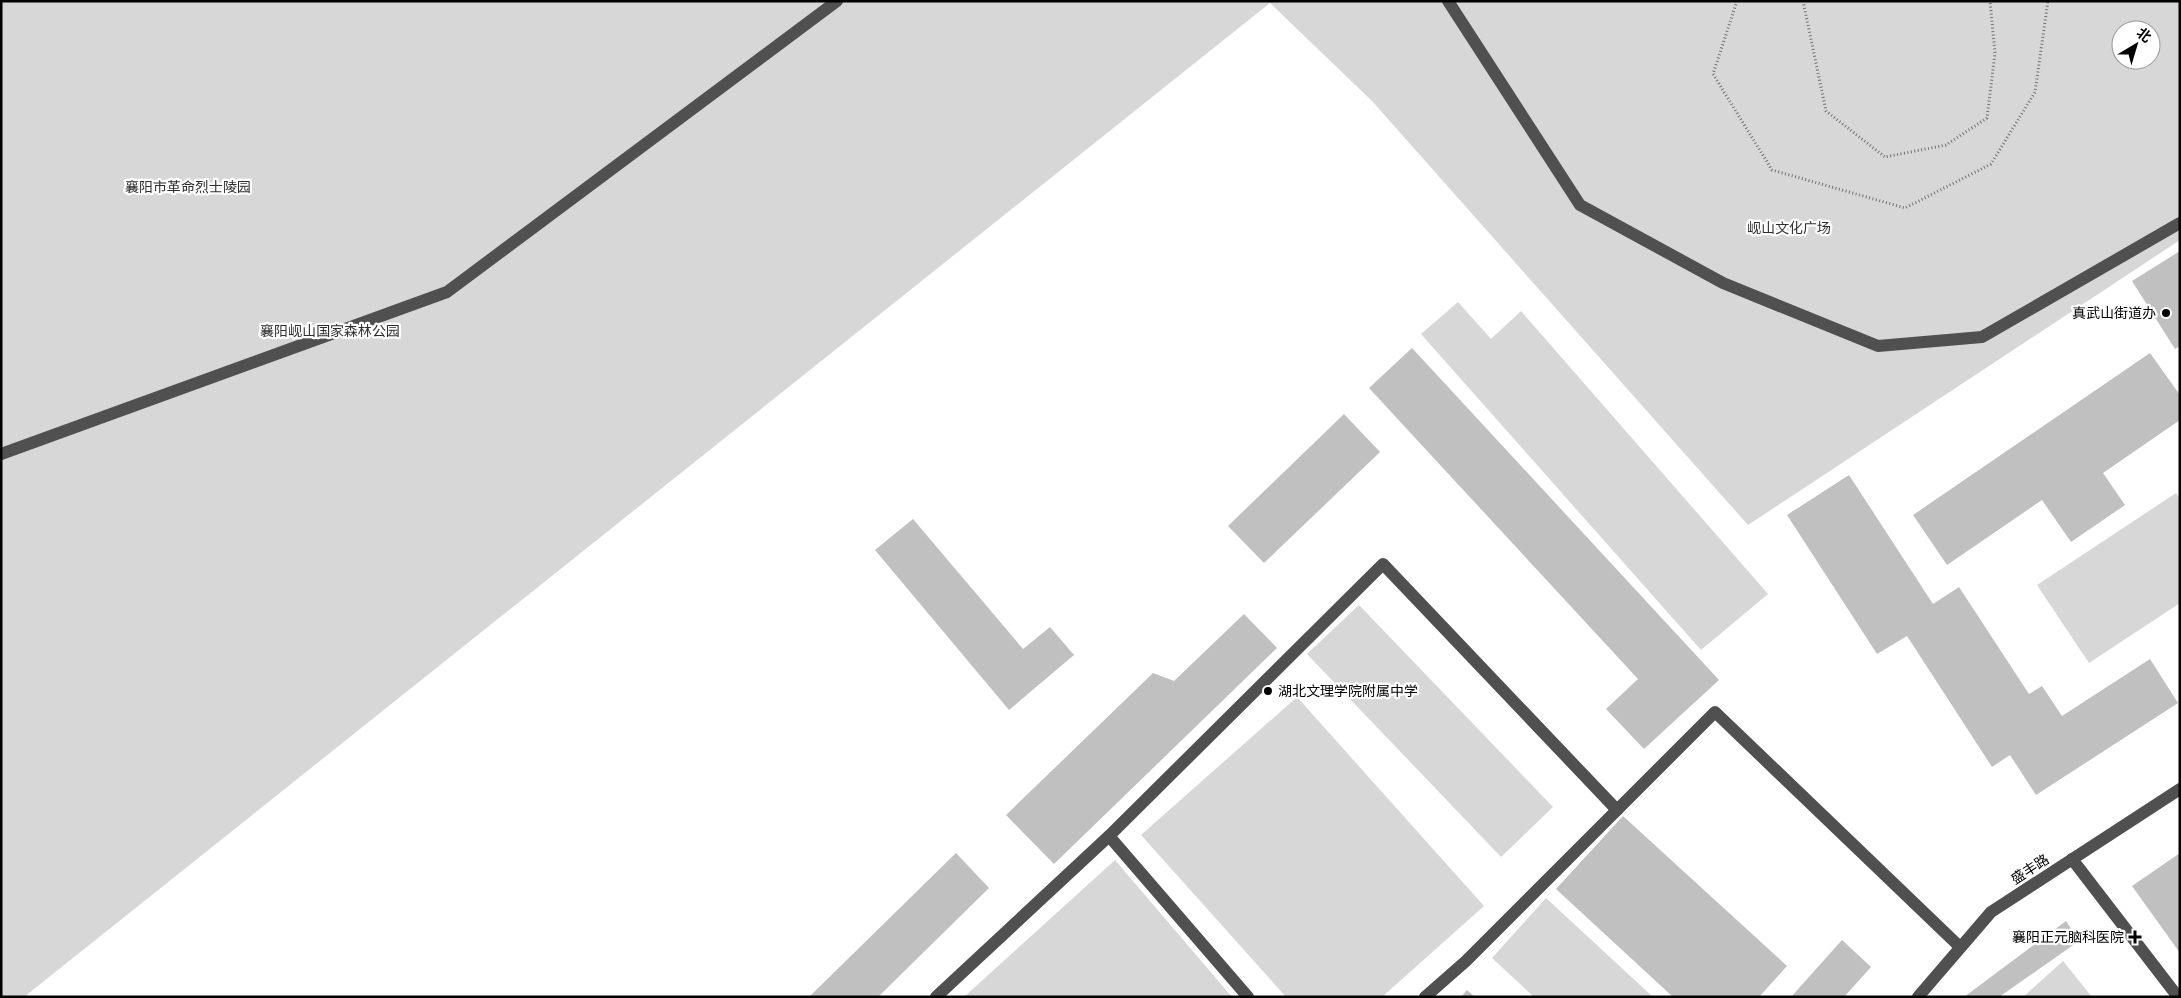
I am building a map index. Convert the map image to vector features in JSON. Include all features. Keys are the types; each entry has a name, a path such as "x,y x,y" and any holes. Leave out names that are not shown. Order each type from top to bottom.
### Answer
{"street":[{"path":"1,454 447,292 837,1"},
{"path":"1448,1 1580,205 1723,283 1878,346 1982,337 2180,223"},
{"path":"936,997 1109,836 1383,564 1617,810"},
{"path":"1425,997 1466,960 1715,712 1960,947"},
{"name":"盛丰路","path":"1918,997 1991,912 2180,789"},
{"path":"1109,836 1248,997"},
{"path":"2072,859 2178,997"}],"path":[{"path":"1737,1 1713,74 1772,170 1905,208 1991,164 2036,92 2048,1"},
{"path":"1803,1 1826,111 1886,157 1946,145 1988,118 1995,53 1990,1"}],"green space":[{"name":"襄阳岘山国家森林公园","path":"1,1 2180,1 2180,240 1748,525 1372,101 1270,3 24,997 1,997"},
{"path":"1458,302 1491,339 1521,311 1768,594 1701,650 1421,334"},
{"path":"2176,493 2180,499 2180,603 2089,663 2037,585"},
{"path":"1359,605 1553,807 1501,857 1307,654"},
{"path":"1297,697 1484,906 1382,997 1286,997 1141,835"},
{"path":"1115,860 1232,997 964,997"},
{"path":"1546,898 1653,997 1534,997 1492,958"},
{"path":"2063,961 2092,997 2023,997"}],"building":[{"name":"真武山街道办","path":"2180,251 2180,346 2175,349 2132,281"},
{"path":"1412,348 1719,680 1644,749 1606,709 1638,679 1369,388"},
{"path":"2150,353 2180,395 2180,420 2103,473 2125,505 2071,542 2042,500 1947,565 1913,515"},
{"path":"1344,414 1380,452 1264,563 1228,526"},
{"path":"1849,475 1933,604 1959,587 2029,694 2042,686 2062,716 2150,659 2178,703 2036,795 2010,755 1992,767 1907,636 1877,654 1787,515"},
{"path":"913,519 1023,649 1050,627 1074,655 1009,710 875,550"},
{"path":"1244,614 1277,648 1054,864 1006,815 1153,673 1174,681"},
{"path":"1623,816 1787,966 1759,997 1673,997 1556,889"},
{"path":"956,853 989,888 878,997 809,997"},
{"path":"2180,853 2180,953 2132,886"},
{"path":"2066,921 2079,941 1999,997 1964,997"},
{"path":"1842,940 1871,967 1844,997 1791,997"},
{"path":"1467,990 1475,997 1461,997"}],"place":[{"name":"真武山街道办","path":"2166,313"},
{"name":"湖北文理学院附属中学","path":"1268,691"},
{"name":"襄阳正元脑科医院","path":"2135,937"}],"park label":[{"name":"襄阳市革命烈士陵园","path":"188,187"},
{"name":"岘山文化广场","path":"1789,228"}]}
